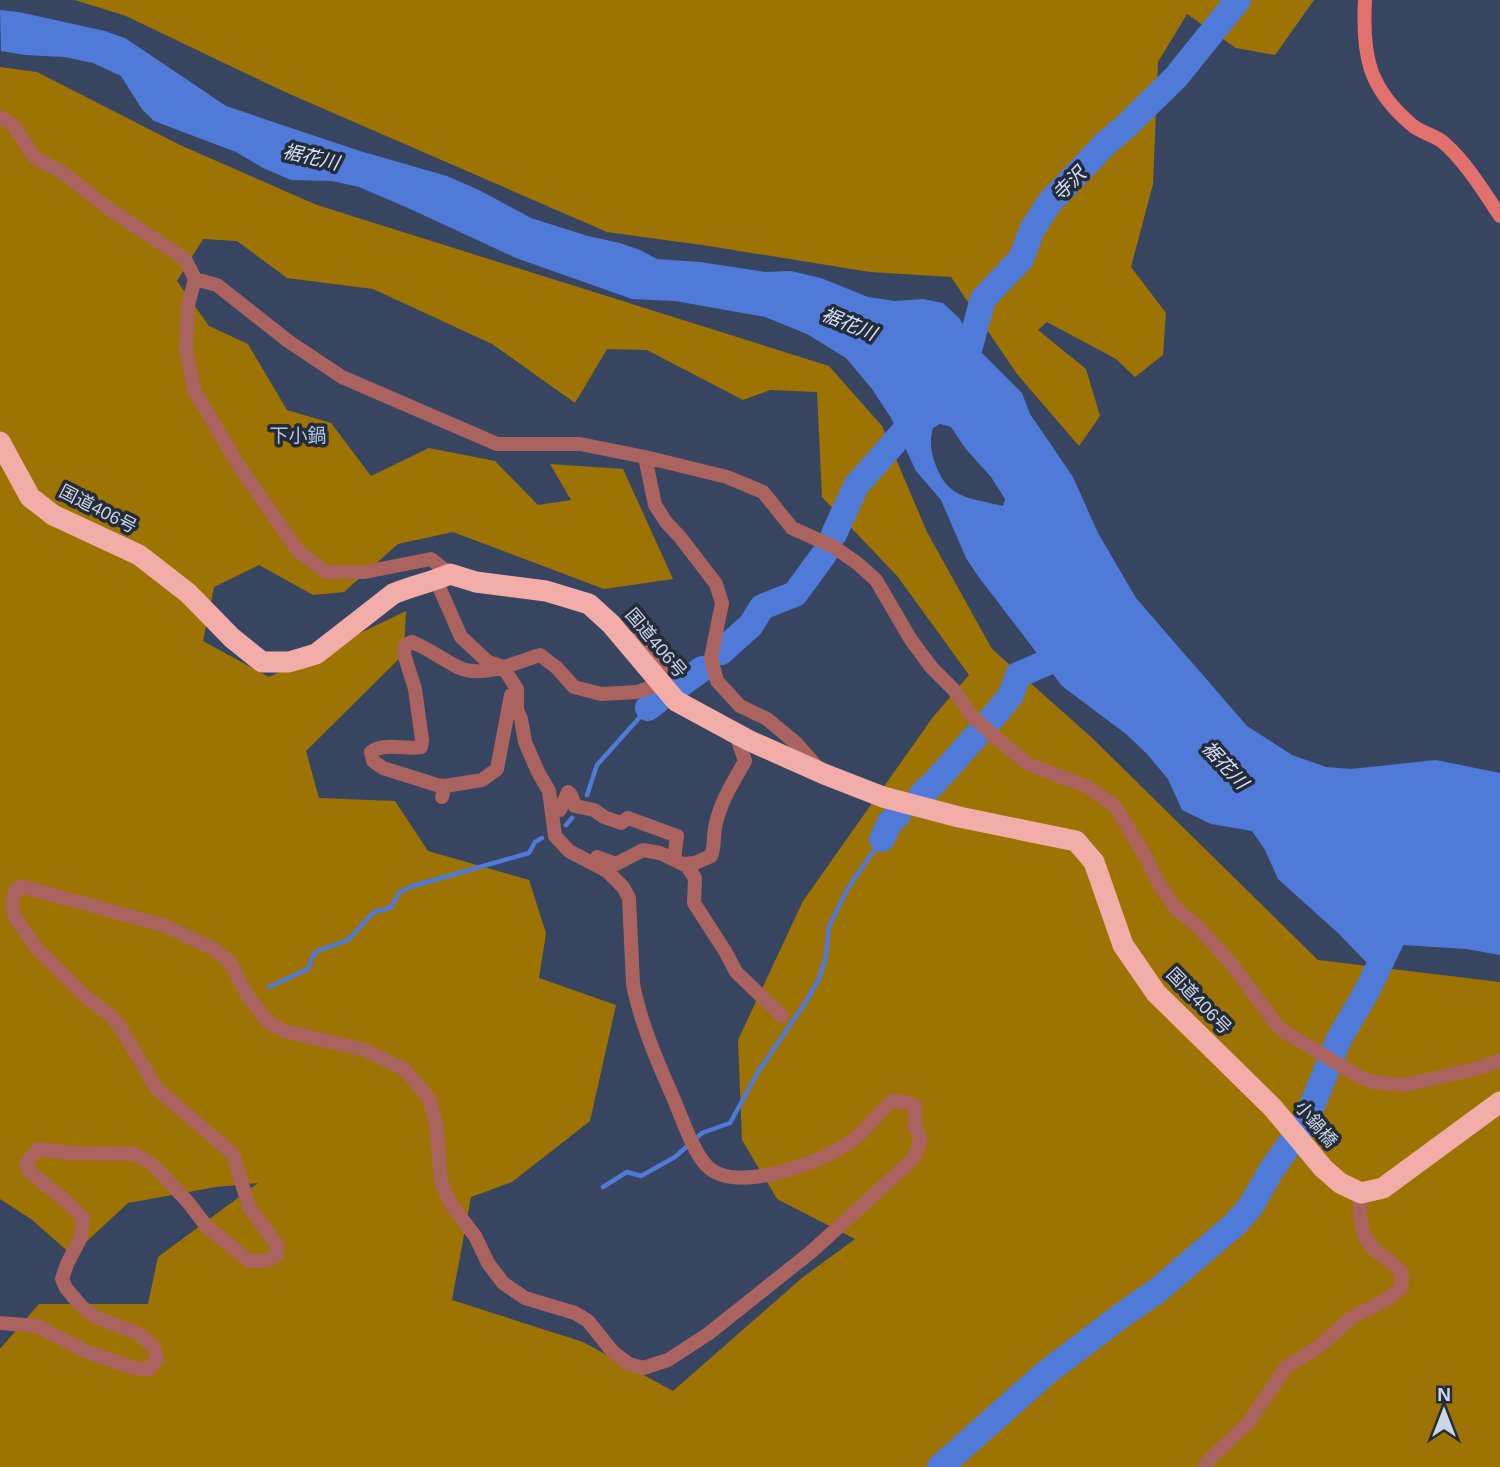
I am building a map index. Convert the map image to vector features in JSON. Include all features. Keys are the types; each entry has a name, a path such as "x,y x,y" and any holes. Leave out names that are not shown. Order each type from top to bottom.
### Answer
{"highway":[{"name":"国道406号","path":"0,442 30,497 53,515 139,555 188,593 232,638 262,662 289,663 316,654 393,594 443,577 547,591 589,604 611,624 676,701 736,734 824,774 883,797 959,817 1076,841 1094,862 1123,945 1156,993 1273,1108"},
{"path":"1361,1193 1383,1188 1500,1102"},
{"name":"小鍋橋","path":"1273,1108 1323,1168 1340,1183 1361,1193"}],"street":[{"path":"1365,0 1366,54 1369,68 1385,97 1414,127 1443,142 1456,155 1500,216"},
{"path":"0,117 13,125 35,158 62,172 112,211 186,259 195,279 188,305 186,348 194,390 239,466 298,551 326,572 365,572 431,559 443,577 461,637 488,662 503,667 517,689 517,710 525,742 549,791 555,836 569,851 607,871 623,887 629,898 635,998 661,1070 696,1150 707,1166 729,1177 764,1177 814,1162 852,1141 891,1102 902,1101 915,1105 915,1127 920,1137 913,1159 811,1252 719,1326 668,1360 643,1368 629,1364 612,1352 588,1321 575,1313 525,1298 503,1283 445,1192 441,1180 436,1123 429,1098 404,1069 365,1050 285,1031 268,1022 247,995 230,962 212,948 165,926 21,886 15,891 12,906 15,917 37,949 87,998 110,1015 157,1089 233,1154 249,1207 277,1245 277,1255 266,1261 249,1261 240,1255 207,1227 188,1202 152,1164 134,1154 72,1153 38,1149 26,1164 30,1172 83,1217 81,1237 62,1279 66,1289 95,1317 137,1333 154,1347 157,1360 149,1369 134,1368 87,1352 37,1326 0,1323"},
{"path":"195,279 217,285 288,341 342,377 497,444 580,444 727,477 763,492 792,528 834,547 876,580 911,640 954,690 971,715 1028,764 1088,787 1115,806 1176,909 1196,925 1230,962 1276,1024 1293,1038 1372,1082 1405,1085 1483,1067 1500,1060"},
{"path":"645,457 655,505 716,584 722,603 711,658 718,681 740,706 767,719 797,744 824,774"},
{"path":"513,682 497,769 482,780 443,791 437,785 383,768 373,761 371,752 378,747 421,747 415,689 404,654 405,645 412,642 461,669 478,672 503,667 540,654 557,667 574,687 601,694 638,692 660,684 661,666 650,645 639,632"},
{"path":"679,862 695,863 711,856 715,828 727,791 745,761 736,734"},
{"path":"551,806 560,810 568,792 575,806 594,810 604,817 621,822 628,818 677,836 679,862"},
{"path":"582,858 594,856 616,864 643,850 660,853 687,866 695,878 694,903 736,972 782,1016"},
{"path":"1204,1467 1248,1423 1286,1367 1321,1345 1352,1317 1386,1300 1401,1288 1402,1273 1366,1241 1359,1208 1361,1193"}],"shaded area":[{"path":"75,0 1314,0 1275,55 1236,48 1187,14 1158,62 1153,184 1131,267 1166,313 1163,355 1135,377 1116,359 1047,322 1038,330 1086,369 1100,416 1079,446 1017,374 951,277 870,272 607,232 285,92 126,16"},
{"path":"0,67 37,72 180,145 317,205 829,366 882,426 927,532 992,649 1090,736 1318,960 1500,982 1500,1467 0,1467 0,1349 39,1304 148,1304 158,1257 258,1183 216,1187 128,1203 72,1255 31,1219 0,1199","holes":["203,239 237,241 287,278 373,289 492,344 575,403 607,349 647,350 743,400 770,390 817,392 822,497 898,577 969,675 933,717 803,901 738,1040 742,1140 777,1199 855,1239 802,1278 673,1391 583,1342 452,1300 471,1197 512,1182 590,1121 616,1005 539,978 546,933 529,880 428,851 395,801 319,798 306,751 404,654 406,611 269,677 203,641 214,587 259,565 313,595 344,592 398,544 453,532 604,589 673,579 623,469 550,464 571,500 538,505 495,461 429,448 371,476 331,423 287,410 248,344 209,326 177,281"]}],"water":[{"name":"裾花川","path":"0,10 105,31 125,38 226,106 360,151 447,176 531,218 620,243 657,259 700,262 765,272 791,271 821,278 868,297 895,301 923,299 943,303 959,318 979,350 1022,393 1030,414 1073,477 1098,533 1136,598 1247,726 1292,755 1326,767 1351,769 1436,760 1500,773 1500,955 1466,949 1403,945 1366,962 1278,879 1265,850 1252,831 1211,824 1182,810 1168,779 1147,754 1126,734 1062,686 966,558 941,500 916,471 891,418 872,389 846,358 807,334 765,317 675,301 632,299 516,258 359,187 332,181 291,180 236,152 154,121 142,109 121,76 93,63 64,57 1,51","holes":["940,424 951,427 965,448 991,477 1005,499 1003,506 963,496 941,477 932,452 932,433 933,428"]}],"waterway":[{"name":"寺沢","path":"963,372 983,299 1021,259 1032,230 1049,203 1106,143 1176,77 1238,0"},
{"path":"834,534 856,486 920,410"},
{"path":"721,652 751,625 762,607 795,594 825,553"},
{"path":"992,718 1011,695 1018,675 1055,659 1060,644 1066,643"},
{"path":"680,685 702,669"},
{"path":"648,708 657,701"},
{"path":"587,795 597,765 648,708"},
{"path":"922,794 976,736"},
{"path":"882,839 890,822 898,815"},
{"path":"566,825 572,818"},
{"path":"269,987 308,969 315,952 348,940 374,912 390,908 400,892 529,853 535,842 542,838"},
{"path":"603,1187 627,1172 641,1176 675,1157 702,1133 730,1123 758,1072 819,979 826,956 829,926 848,888 882,839"},
{"path":"940,1467 1047,1372 1157,1291 1234,1225 1251,1206 1272,1169 1305,1123 1339,1039 1368,989 1400,922"}],"district":[{"name":"下小鍋","path":"298,435"}]}
